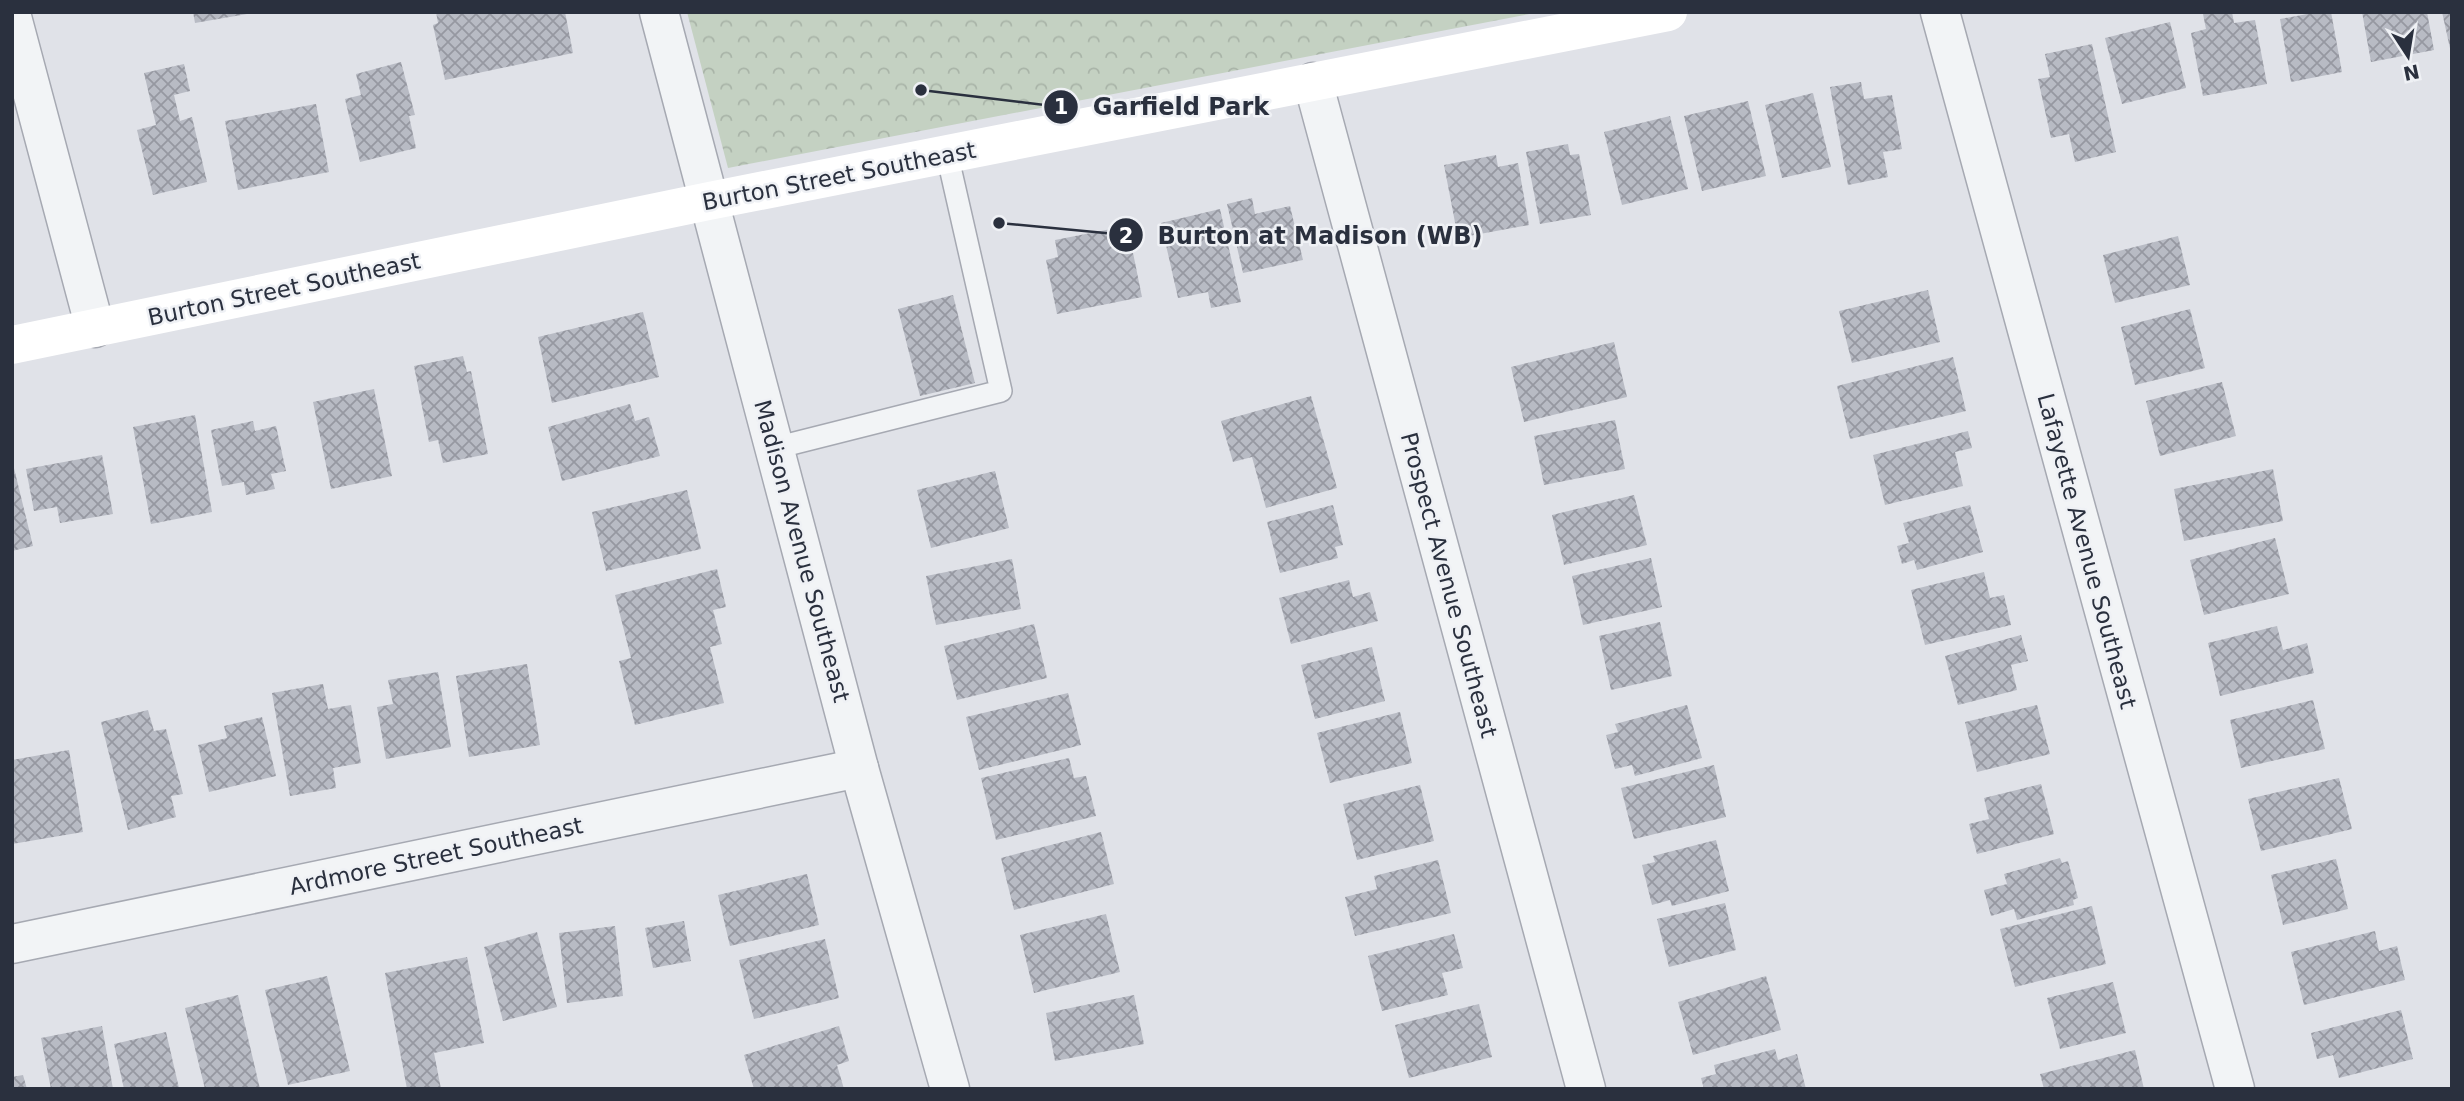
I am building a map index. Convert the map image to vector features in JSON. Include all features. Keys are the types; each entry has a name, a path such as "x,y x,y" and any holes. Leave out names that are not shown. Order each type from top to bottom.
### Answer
{"main road":[{"name":"Burton Street Southeast","path":"12,345 709,201 1668,12"}],"street":[{"name":"Madison Avenue Southeast","path":"659,12 859,768 950,1089"},
{"name":"Lafayette Avenue Southeast","path":"1940,12 2235,1089"},
{"path":"12,17 95,328"},
{"name":"Prospect Avenue Southeast","path":"1313,82 1586,1089"},
{"name":"Ardmore Street Southeast","path":"12,944 859,768"}],"lane":[{"path":"775,447 1001,391 947,154"}],"green space":[{"path":"687,12 1540,12 728,168"}],"building":[{"path":"193,12 246,12 247,14 195,23"},
{"path":"436,12 565,12 573,53 445,80 433,25 438,23"},
{"path":"2232,12 2234,23 2255,20 2267,84 2203,96 2191,33 2206,29 2203,14"},
{"path":"2331,12 2342,72 2291,82 2280,19"},
{"path":"2362,12 2427,12 2434,50 2371,62"},
{"path":"2442,12 2452,12 2452,53 2451,53"},
{"path":"2170,22 2186,88 2122,104 2105,38"},
{"path":"2092,44 2116,152 2075,162 2069,134 2051,138 2038,79 2050,77 2045,54"},
{"path":"401,62 415,115 409,116 416,148 360,162 345,99 361,95 356,74"},
{"path":"184,64 190,91 174,95 180,121 192,117 207,182 153,195 137,130 156,125 144,73"},
{"path":"1861,82 1864,99 1892,95 1902,149 1883,152 1888,177 1848,185 1830,87"},
{"path":"1813,93 1831,167 1782,178 1765,105"},
{"path":"1748,101 1766,176 1702,191 1684,116"},
{"path":"316,104 329,172 238,190 225,121"},
{"path":"1670,116 1688,189 1622,205 1604,132"},
{"path":"1568,144 1570,155 1579,154 1591,215 1540,224 1526,152"},
{"path":"1496,155 1498,167 1518,163 1529,225 1458,238 1444,165"},
{"path":"1252,198 1255,214 1290,206 1303,260 1243,273 1227,204"},
{"path":"1220,209 1241,302 1211,308 1208,292 1178,298 1161,223"},
{"path":"1111,229 1114,246 1131,243 1142,297 1057,314 1046,260 1058,257 1055,240"},
{"path":"2178,236 2190,285 2115,303 2103,255"},
{"path":"1928,290 1940,342 1852,363 1839,311"},
{"path":"953,295 975,383 920,396 898,309"},
{"path":"2190,309 2205,368 2135,385 2121,327"},
{"path":"643,312 659,377 552,403 538,337"},
{"path":"1614,342 1627,397 1524,422 1511,367"},
{"path":"463,356 467,372 471,371 488,454 443,463 438,440 429,442 414,366"},
{"path":"1953,357 1966,411 1850,439 1837,386"},
{"path":"2222,382 2236,436 2160,456 2146,401"},
{"path":"374,389 392,476 331,489 313,402"},
{"path":"1311,396 1337,488 1266,508 1252,457 1233,462 1221,421"},
{"path":"630,404 635,421 649,417 660,456 562,481 548,427"},
{"path":"195,415 212,512 151,524 133,427"},
{"path":"1615,420 1625,469 1544,485 1534,436"},
{"path":"253,421 255,431 276,426 286,471 271,474 275,489 246,495 244,482 222,486 211,430"},
{"path":"1968,431 1972,448 1955,452 1963,486 1885,505 1873,455"},
{"path":"102,455 113,514 60,523 57,507 34,511 26,469"},
{"path":"12,460 33,546 12,551"},
{"path":"2273,469 2283,521 2184,541 2174,489"},
{"path":"995,471 1009,528 931,548 917,490"},
{"path":"687,490 701,549 606,571 592,512"},
{"path":"1634,495 1647,545 1564,565 1552,515"},
{"path":"1333,505 1343,545 1335,547 1338,558 1280,573 1267,522"},
{"path":"1970,505 1983,552 1917,570 1914,560 1902,564 1897,546 1909,543 1903,523"},
{"path":"2275,538 2289,594 2204,615 2190,560"},
{"path":"1651,558 1662,607 1583,625 1572,576"},
{"path":"1012,559 1021,609 936,625 926,576"},
{"path":"717,569 726,607 713,610 722,644 710,647 724,703 635,725 619,661 631,658 615,595"},
{"path":"1984,572 1990,598 2004,595 2011,625 1925,645 1911,590"},
{"path":"1349,580 1353,597 1370,592 1378,621 1291,644 1279,598"},
{"path":"1660,622 1672,676 1611,690 1599,636"},
{"path":"1034,624 1047,678 957,700 944,646"},
{"path":"2277,626 2283,650 2307,643 2314,673 2220,696 2208,643"},
{"path":"2021,635 2028,661 2011,665 2017,690 1958,705 1945,656"},
{"path":"1372,647 1385,701 1315,719 1301,665"},
{"path":"527,664 540,745 469,757 456,676"},
{"path":"438,672 451,747 386,759 377,707 393,704 388,680"},
{"path":"323,684 328,709 351,705 361,763 333,768 336,788 290,796 272,693"},
{"path":"1068,693 1081,745 979,770 966,717"},
{"path":"2313,700 2325,749 2241,768 2230,720"},
{"path":"1687,705 1702,758 1635,776 1632,765 1615,769 1606,735 1618,732 1615,724"},
{"path":"2037,705 2050,754 1977,772 1965,722"},
{"path":"148,710 154,731 166,729 183,794 171,796 176,817 128,830 101,722"},
{"path":"1400,712 1412,763 1330,783 1317,733"},
{"path":"262,717 276,776 209,792 198,745 227,738 224,726"},
{"path":"69,750 83,832 12,844 12,760"},
{"path":"1069,758 1074,778 1086,776 1096,816 996,840 981,778"},
{"path":"1714,765 1726,817 1634,839 1621,788"},
{"path":"2339,778 2352,829 2261,851 2248,799"},
{"path":"2041,784 2054,834 1977,854 1969,824 1989,819 1984,798"},
{"path":"1420,785 1434,841 1357,860 1343,804"},
{"path":"1101,832 1114,884 1014,910 1001,858"},
{"path":"1716,840 1729,891 1672,906 1670,900 1652,905 1642,865 1655,862 1653,856"},
{"path":"2060,858 2062,863 2068,861 2078,898 2073,900 2074,905 2017,920 2014,909 1991,916 1984,890 2007,884 2004,874"},
{"path":"2336,859 2348,909 2283,925 2271,875"},
{"path":"1438,860 1451,913 1355,936 1345,897 1377,889 1374,876"},
{"path":"807,874 819,925 730,946 718,895"},
{"path":"1725,903 1736,950 1669,967 1657,919"},
{"path":"2092,906 2106,964 2015,987 2000,929"},
{"path":"1106,914 1120,972 1034,993 1020,935"},
{"path":"684,921 691,961 653,968 645,928"},
{"path":"615,926 623,996 567,1003 559,933"},
{"path":"2375,931 2379,951 2397,946 2405,980 2304,1005 2291,952"},
{"path":"537,932 557,1007 503,1021 484,947"},
{"path":"1454,934 1463,968 1442,973 1448,995 1382,1011 1368,956"},
{"path":"825,939 839,998 754,1019 739,960"},
{"path":"467,957 484,1043 434,1053 441,1089 407,1089 385,973"},
{"path":"327,976 350,1071 288,1085 265,990"},
{"path":"1766,976 1781,1030 1693,1055 1678,1002"},
{"path":"2113,982 2126,1033 2060,1049 2047,998"},
{"path":"238,995 260,1089 205,1089 185,1008"},
{"path":"1134,995 1144,1044 1055,1061 1046,1013"},
{"path":"1479,1004 1492,1057 1409,1078 1395,1025"},
{"path":"2401,1010 2413,1059 2339,1078 2333,1055 2317,1059 2311,1033"},
{"path":"102,1026 113,1089 51,1089 41,1038"},
{"path":"839,1026 849,1061 837,1065 844,1089 754,1089 744,1055"},
{"path":"166,1032 179,1088 124,1089 114,1044"},
{"path":"1775,1049 1778,1060 1797,1054 1806,1089 1704,1089 1701,1078 1716,1074 1714,1065"},
{"path":"2135,1050 2144,1089 2044,1089 2040,1074"},
{"path":"23,1075 27,1089 12,1089 12,1077"}],"place":[{"name":"Garfield Park","path":"921,90"},
{"name":"Burton at Madison (WB)","path":"999,223"}]}
